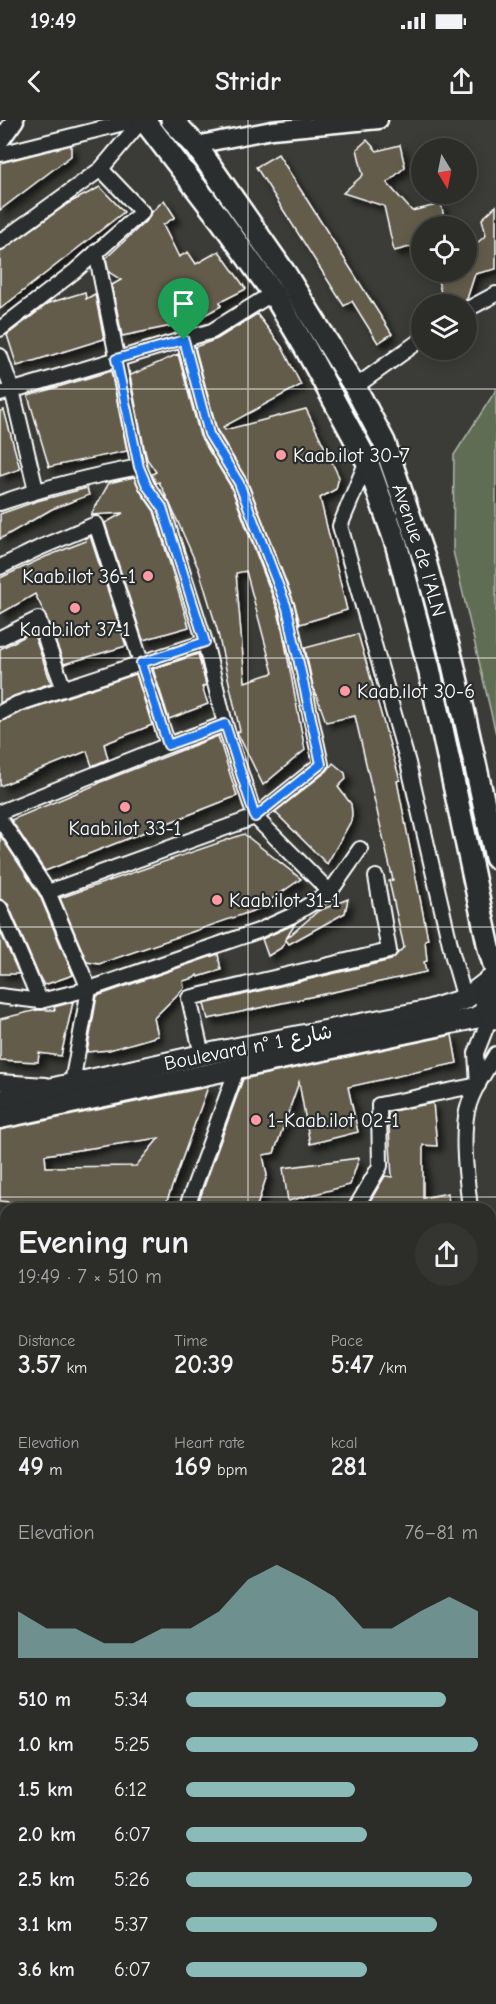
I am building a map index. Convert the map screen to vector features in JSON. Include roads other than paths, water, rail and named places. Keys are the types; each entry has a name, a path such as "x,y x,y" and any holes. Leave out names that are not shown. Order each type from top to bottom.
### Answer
{"main road":[{"path":"143,120 220,219 273,293 367,461 396,543 429,668 489,948 494,976 486,989 485,999 492,1014"},
{"name":"Avenue de l'ALN","path":"172,120 197,147 286,275 355,387 384,442 424,561 453,664 496,858"},
{"name":"Boulevard n° شارع 1","path":"0,1100 202,1055 427,1011 465,999 494,976"},
{"name":"Boulevard n° شارع 1","path":"0,1118 492,1014"}],"street":[{"path":"0,141 15,120"},
{"path":"0,154 136,120"},
{"path":"0,242 101,170 143,120"},
{"path":"189,120 197,147 206,143 272,130 379,120"},
{"path":"0,328 96,252 142,212 101,170"},
{"path":"96,252 139,467 147,486 162,507 205,642 225,724 255,817 330,892"},
{"path":"6,392 212,331 273,293"},
{"path":"477,304 496,294"},
{"path":"48,892 255,817 321,764 287,608 239,483 209,434 184,340"},
{"path":"355,387 411,347"},
{"path":"0,356 6,392 36,490"},
{"path":"367,461 340,525 408,763 453,957 465,999"},
{"path":"0,503 36,490 139,467"},
{"path":"0,567 96,524 168,745"},
{"path":"0,638 38,619 64,689"},
{"path":"0,713 17,704 205,642"},
{"path":"0,812 225,724"},
{"path":"0,819 48,892 89,989 66,1084 0,1082"},
{"path":"0,996 40,1001 89,989 258,931 291,916 330,892 360,849"},
{"path":"202,1055 189,998 390,951 376,877"},
{"path":"0,908 40,1001"},
{"path":"477,1085 476,1053 492,1014"},
{"path":"469,1203 465,1160 466,1115 477,1085 496,1054"},
{"path":"188,1203 238,1066"},
{"path":"358,1203 380,1166 378,1105 477,1085"}],"place":[{"name":"Kaab.ilot 30-7","path":"281,455"},
{"name":"Kaab.ilot 36-1","path":"148,576"},
{"name":"Kaab.ilot 37-1","path":"75,608"},
{"name":"Kaab.ilot 30-6","path":"345,691"},
{"name":"Kaab.ilot 33-1","path":"125,807"},
{"name":"Kaab.ilot 31-1","path":"217,900"},
{"name":"1-Kaab.ilot 02-1","path":"256,1120"}]}
